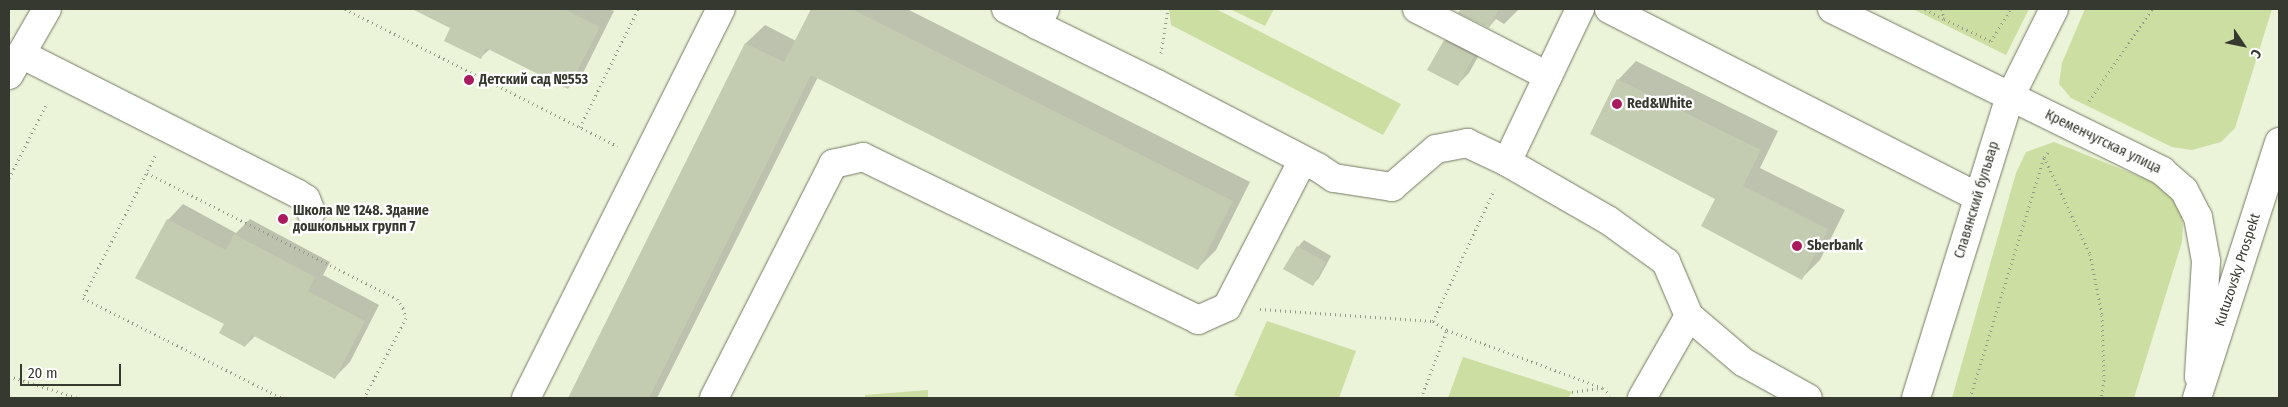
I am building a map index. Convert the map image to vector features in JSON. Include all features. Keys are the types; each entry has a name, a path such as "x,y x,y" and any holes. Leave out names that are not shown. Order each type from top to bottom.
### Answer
{"street":[{"path":"47,9 15,64 61,74 298,194 306,199 311,212"},
{"path":"526,398 720,9"},
{"path":"1006,9 1041,17 1157,84 1334,178 1392,187 1436,149 1467,143 1507,162 1608,220 1666,262 1689,316 1743,362 1808,398"},
{"path":"1417,9 1548,76"},
{"path":"1507,162 1580,9"},
{"path":"1609,9 1978,197"},
{"name":"Кременчугская улица","path":"1832,9 2010,98 2073,126 2162,170 2184,190 2198,217 2206,262 2198,396"},
{"name":"Славянский бульвар","path":"1916,398 2010,98 2054,9"},
{"name":"Kutuzovsky Prospekt","path":"2198,396 2279,142"},
{"path":"714,398 833,164 863,157 1198,320 1227,307 1303,160"},
{"path":"1642,398 1689,316"}],"path":[{"path":"345,9 644,159"},
{"path":"580,127 638,9"},
{"path":"1157,84 1168,9"},
{"path":"1925,9 1991,42 2011,9"},
{"path":"1942,9 1944,19"},
{"path":"1970,398 2044,157 2073,126 2152,9"},
{"path":"9,178 61,74"},
{"path":"169,129 83,298 282,398"},
{"path":"2044,157 2090,254 2102,315 2104,380 2101,398"},
{"path":"1433,321 1507,162"},
{"path":"147,173 397,299 403,308 406,318 364,398"},
{"path":"1227,307 1433,321 1446,330 1602,388 1614,398"},
{"path":"1421,398 1446,330"},
{"path":"9,376 78,398"},
{"path":"1572,392 1602,388"}],"green space":[{"path":"1169,9 1216,9 1401,104 1383,135 1171,25"},
{"path":"1230,9 1274,9 1265,26"},
{"path":"1913,9 2029,9 2006,55"},
{"path":"2085,9 2272,9 2235,128 2221,142 2192,150 2172,147 2071,98 2059,84 2062,63"},
{"path":"2054,142 2166,187 2180,203 2183,224 2182,242 2134,398 1952,398 2016,173 2026,152"},
{"path":"1267,321 1356,351 1339,398 1242,398 1234,395"},
{"path":"1463,357 1572,392 1568,398 1448,398"},
{"path":"928,390 928,398 865,398 865,395"}],"building":[{"path":"412,9 564,9 600,27 568,89 486,48 481,59 444,41 450,28"},
{"path":"811,9 852,9 1233,201 1198,270 811,75 649,398 568,398 745,43 784,62"},
{"path":"1461,9 1499,9 1489,28 1458,13"},
{"path":"1444,40 1474,56 1458,86 1427,70"},
{"path":"1617,79 1761,150 1743,186 1828,229 1802,280 1701,226 1715,199 1590,134"},
{"path":"167,219 226,250 234,234 315,277 308,291 365,321 335,379 252,335 245,347 219,333 224,324 135,278"},
{"path":"1297,246 1326,262 1313,286 1283,269"}],"place":[{"name":"Детский сад №553","path":"469,80"},
{"name":"Red&White","path":"1617,104"},
{"name":"Школа № 1248. Здание дошкольных групп 7","path":"283,219"},
{"name":"Sberbank","path":"1797,246"}]}
